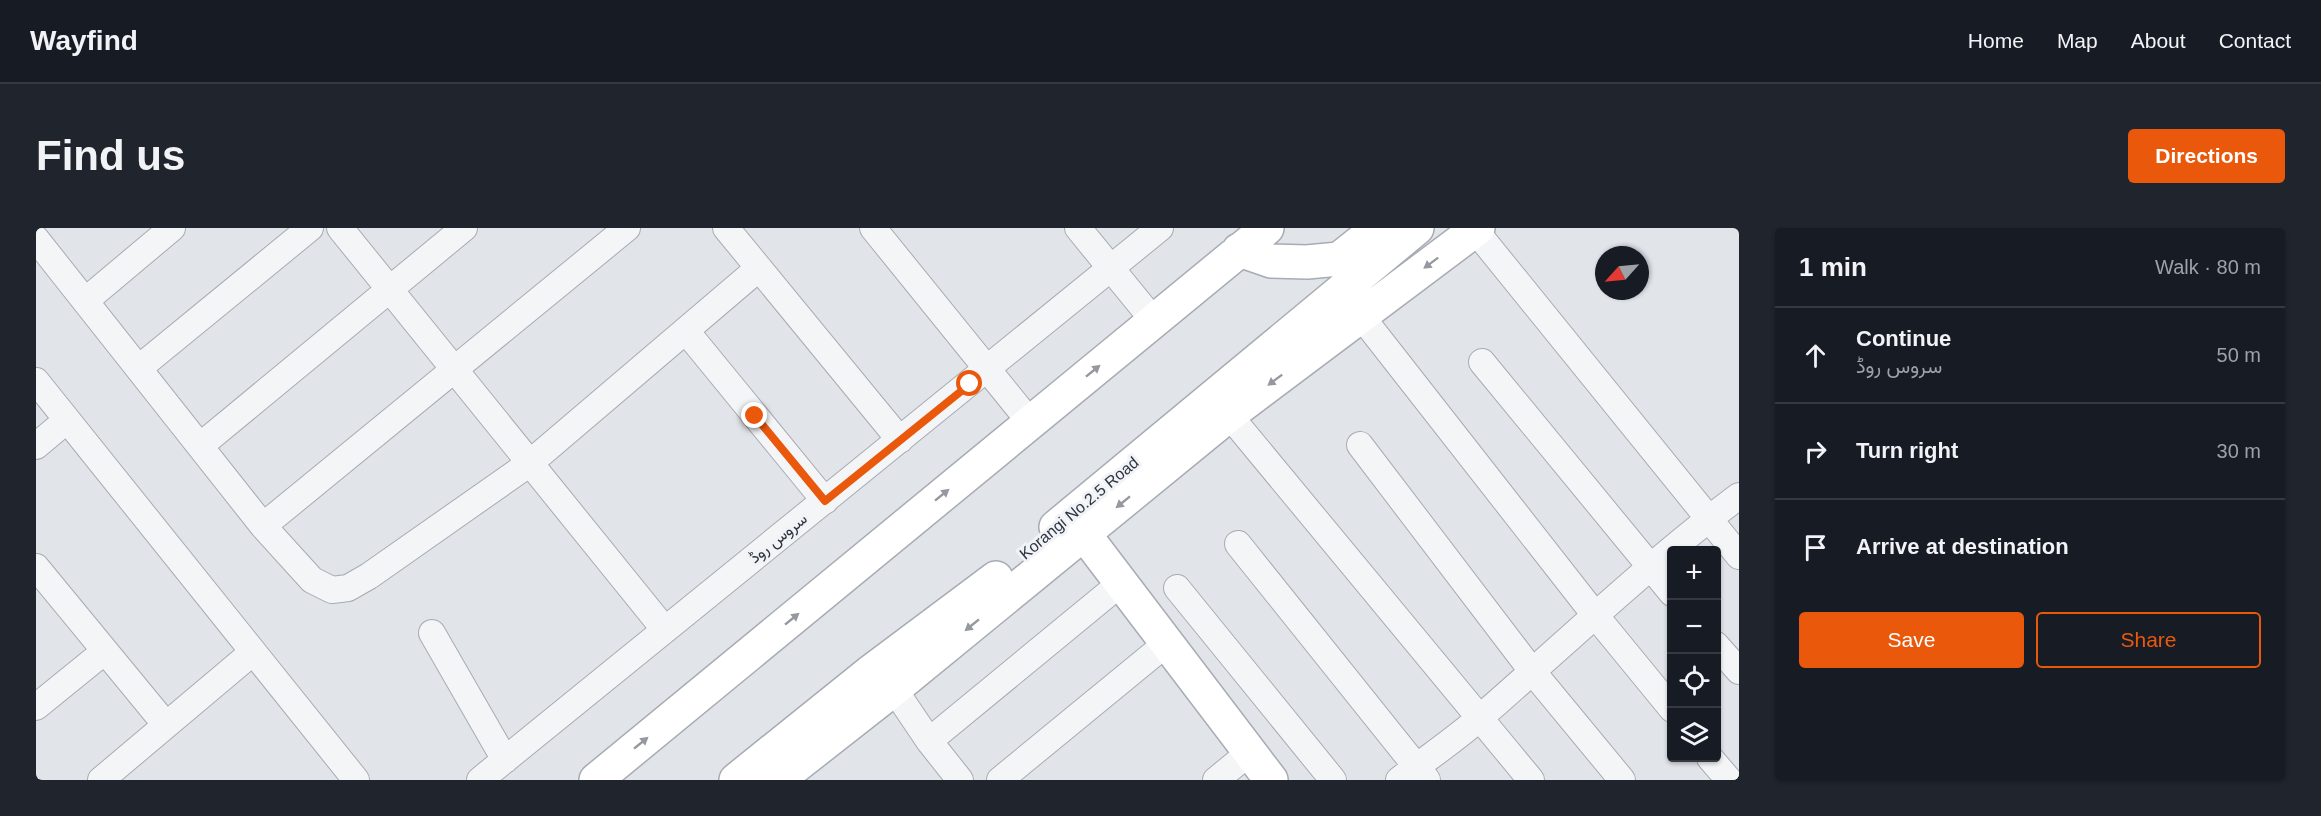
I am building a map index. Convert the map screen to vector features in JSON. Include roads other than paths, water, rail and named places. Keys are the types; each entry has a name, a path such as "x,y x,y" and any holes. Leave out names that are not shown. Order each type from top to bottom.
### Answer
{"main road":[{"path":"596,780 1267,228"},
{"path":"1239,250 1271,261 1307,262 1339,259 1378,228"},
{"name":"Korangi No.2.5 Road","path":"736,780 869,673 992,581 1417,228"},
{"path":"778,780 894,689 1229,415 1476,229"},
{"path":"1084,534 1271,780"}],"street":[{"path":"85,301 172,228"},
{"path":"139,368 310,228"},
{"path":"340,228 665,630"},
{"path":"200,446 464,228"},
{"path":"263,526 627,228"},
{"path":"726,228 900,440"},
{"path":"873,228 1030,422"},
{"path":"1078,228 1154,321"},
{"name":"سروس روڈ","path":"480,780 1160,228"},
{"path":"1476,229 1739,556"},
{"path":"36,239 263,526 312,580 332,590 348,588 369,576 530,463 759,268"},
{"path":"1361,316 1669,708"},
{"path":"686,331 825,501"},
{"path":"1482,362 1667,588"},
{"path":"36,381 356,780"},
{"path":"1229,415 1531,780"},
{"path":"36,446 67,420"},
{"path":"1360,446 1532,671 1622,780"},
{"path":"1238,544 1414,775 1595,615 1708,519 1739,496"},
{"path":"39,576 166,725"},
{"path":"929,741 1120,583"},
{"path":"1176,588 1333,780"},
{"path":"432,633 505,760"},
{"path":"1000,780 1167,643"},
{"path":"36,707 105,651"},
{"path":"1721,651 1739,671"},
{"path":"101,780 253,652"},
{"path":"894,689 929,741 960,780"},
{"path":"1216,780 1249,753"},
{"path":"1713,762 1729,780"}]}
